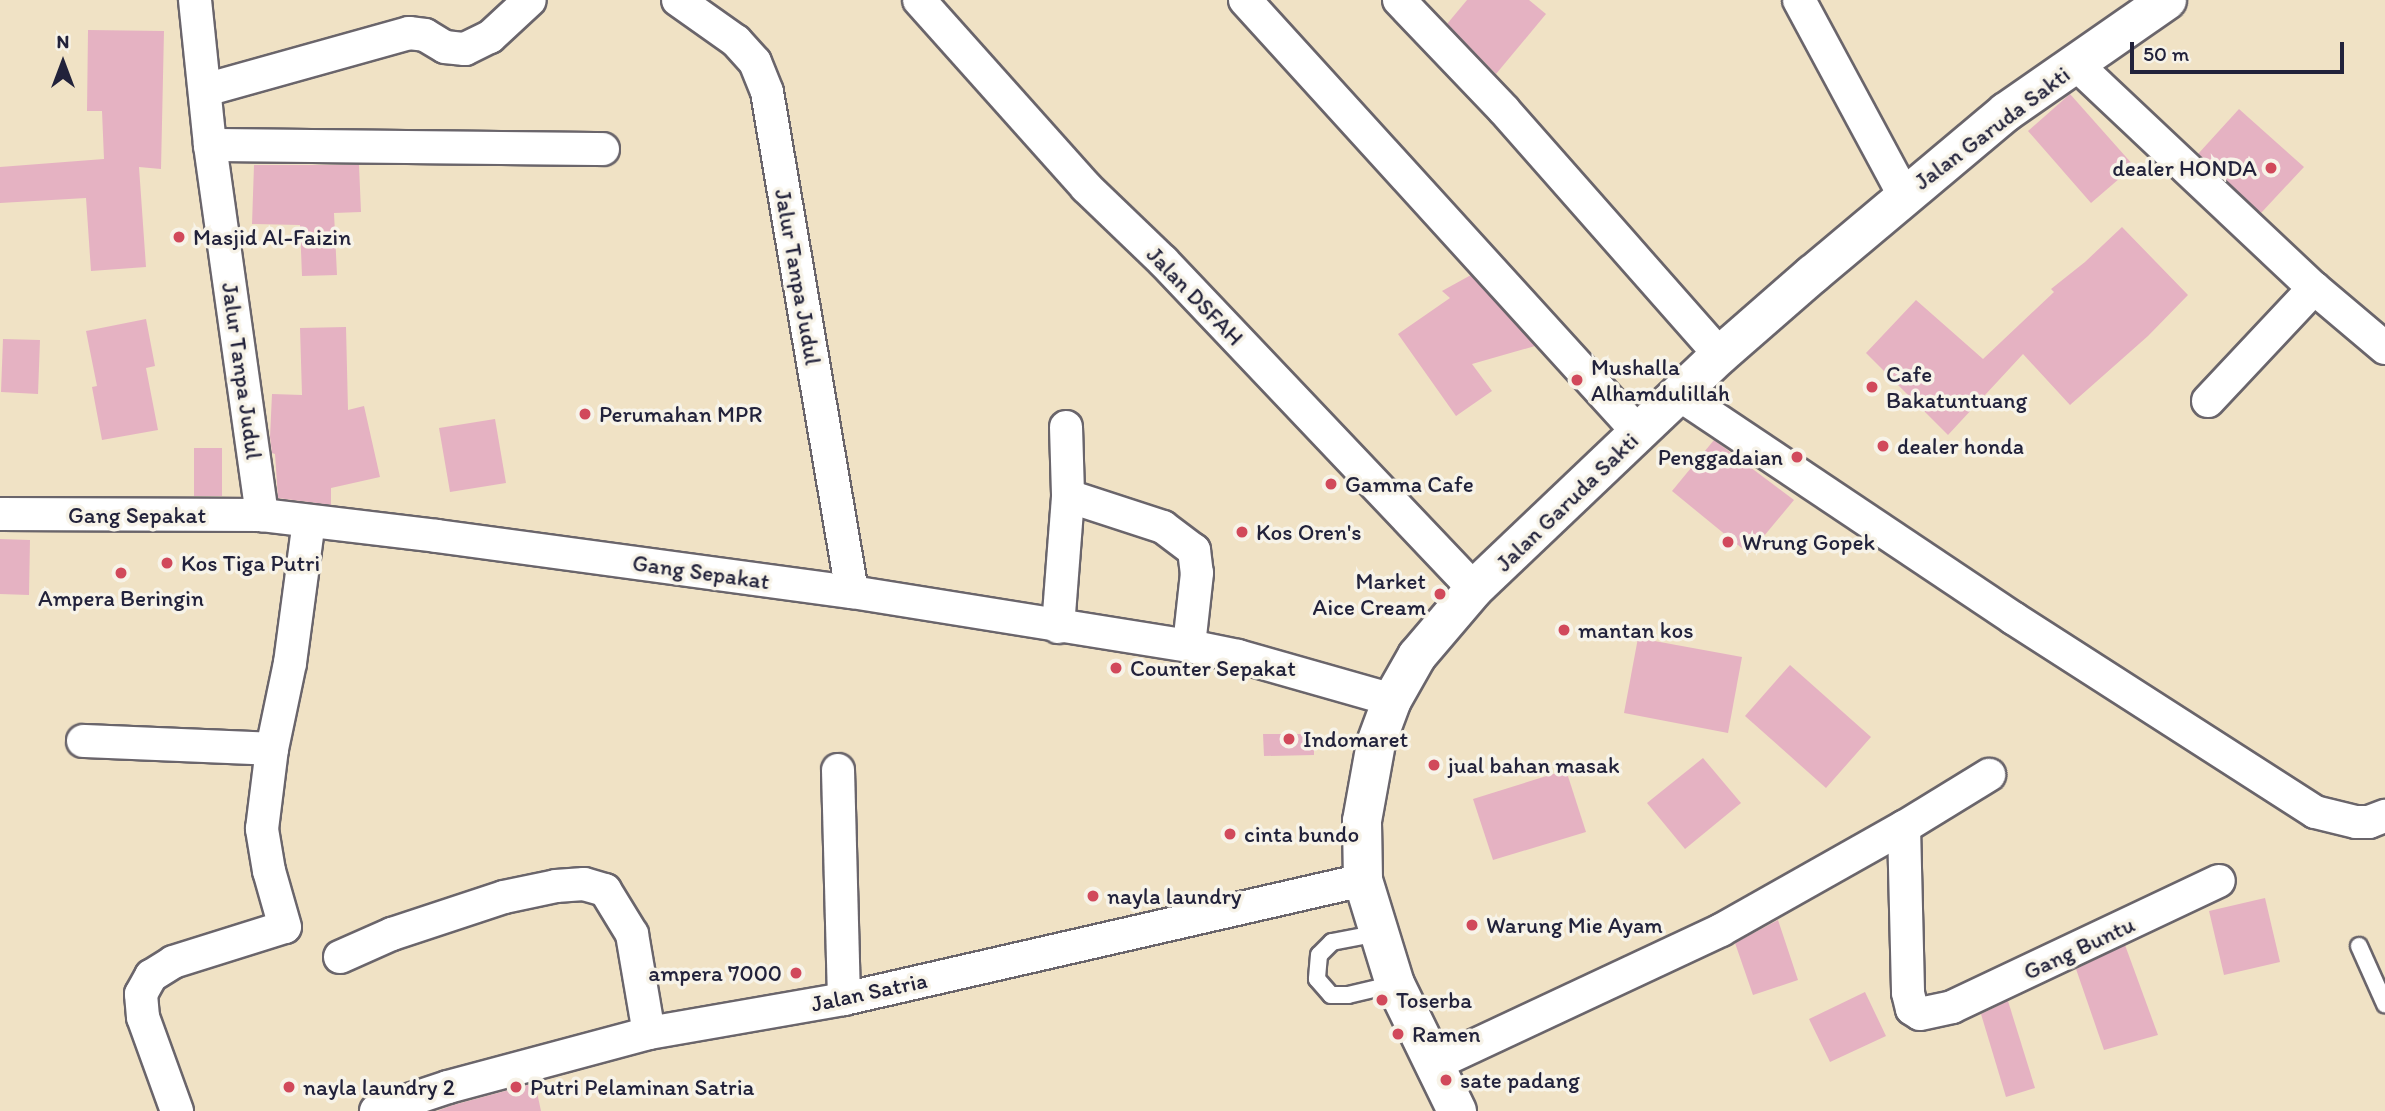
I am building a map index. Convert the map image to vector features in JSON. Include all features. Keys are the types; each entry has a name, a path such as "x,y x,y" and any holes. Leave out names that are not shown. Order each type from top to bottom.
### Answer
{"highway":[{"name":"Jalan Garuda Sakti","path":"1457,1111 1395,984 1363,880 1362,821 1376,743 1392,700 1417,656 1474,589 1720,355 1904,195 2006,113 2167,0"}],"street":[{"name":"Jalur Tanpa Judul","path":"195,0 211,145 262,515"},
{"path":"205,90 409,33 425,35 445,47 465,49 490,37 530,0"},
{"name":"Jalur Tanpa Judul","path":"678,0 742,47 755,62 767,92 852,592"},
{"name":"Jalan DSFAH","path":"919,0 1086,187 1172,271 1474,589"},
{"path":"1245,0 1639,433"},
{"path":"1399,0 1504,110 1720,355"},
{"path":"1799,0 1904,195"},
{"path":"2076,64 2314,288 2385,348"},
{"path":"211,145 603,149"},
{"path":"2208,401 2314,288"},
{"path":"1680,395 2024,625 2315,812 2356,822 2369,822 2385,816"},
{"path":"1058,627 1068,496 1066,427"},
{"path":"1068,496 1163,527 1191,545 1196,555 1197,573 1189,646"},
{"name":"Gang Sepakat","path":"0,514 262,515 852,592 1189,646 1251,659 1392,700"},
{"path":"177,1111 143,1017 141,994 151,975 173,962 285,927 268,871 262,828 272,749 290,663 309,521"},
{"path":"83,741 272,749"},
{"path":"838,770 844,999"},
{"path":"1435,1064 1721,930 1904,827 1989,775"},
{"name":"Gang Buntu","path":"1904,827 1908,993 1912,1009 1920,1014 1952,1007 2219,881"},
{"name":"Jalan Satria","path":"376,1111 448,1087 649,1033 844,999 1363,880"},
{"path":"340,957 392,934 504,897 556,886 584,884 605,890 632,934 649,1033"}],"lane":[{"path":"1379,933 1332,942 1319,955 1317,979 1331,995 1348,995 1395,984"},
{"path":"2359,946 2385,1004"}],"building":[{"path":"1467,0 1529,0 1546,14 1496,74 1447,24"},
{"path":"88,30 164,31 161,169 139,167 146,267 91,271 86,198 0,203 0,167 104,159 102,111 87,111"},
{"path":"2070,94 2134,166 2091,203 2028,131"},
{"path":"2239,109 2304,167 2261,213 2198,154"},
{"path":"254,165 359,165 361,212 334,213 337,275 302,276 300,225 252,224"},
{"path":"2122,227 2188,295 2148,336 2070,405 2023,354 1948,435 1866,353 1916,300 1983,359 2054,292 2051,289"},
{"path":"1471,275 1535,346 1472,364 1492,391 1456,416 1398,334 1450,298 1442,291"},
{"path":"146,319 155,366 146,368 158,430 102,440 92,387 97,386 86,331"},
{"path":"346,327 348,410 364,406 380,477 331,488 331,505 278,498 275,454 272,453 270,437 272,394 302,395 300,328"},
{"path":"3,339 40,340 38,394 1,392"},
{"path":"495,419 506,483 450,492 439,428"},
{"path":"1714,440 1794,500 1749,554 1672,491"},
{"path":"194,448 222,448 222,496 194,496"},
{"path":"0,539 30,540 29,595 0,594"},
{"path":"1638,638 1742,657 1728,733 1624,713"},
{"path":"1790,665 1871,737 1826,788 1745,716"},
{"path":"1263,734 1314,734 1314,755 1264,756"},
{"path":"1703,758 1741,803 1685,849 1647,803"},
{"path":"1566,770 1586,832 1493,860 1473,799"},
{"path":"2265,898 2280,962 2224,975 2209,911"},
{"path":"1778,920 1798,980 1753,995 1735,943"},
{"path":"2125,945 2158,1035 2104,1050 2076,969"},
{"path":"1865,992 1886,1036 1830,1062 1809,1019"},
{"path":"2008,1001 2035,1088 2006,1097 1981,1014"},
{"name":"Putri Pelaminan Satria","path":"535,1083 541,1111 437,1111 453,1105"}],"place":[{"name":"dealer HONDA","path":"2271,168"},
{"name":"Masjid Al-Faizin","path":"179,237"},
{"name":"Mushalla Alhamdulillah","path":"1577,380"},
{"name":"Cafe Bakatuntuang","path":"1872,387"},
{"name":"Perumahan MPR","path":"585,414"},
{"name":"dealer honda","path":"1883,446"},
{"name":"Penggadaian","path":"1797,457"},
{"name":"Gamma Cafe","path":"1331,484"},
{"name":"Kos Oren's","path":"1242,532"},
{"name":"Wrung Gopek","path":"1728,542"},
{"name":"Kos Tiga Putri","path":"167,563"},
{"name":"Ampera Beringin","path":"121,573"},
{"name":"Market Aice Cream","path":"1440,594"},
{"name":"mantan kos","path":"1564,630"},
{"name":"Counter Sepakat","path":"1116,668"},
{"name":"Indomaret","path":"1289,739"},
{"name":"jual bahan masak","path":"1434,765"},
{"name":"cinta bundo","path":"1230,834"},
{"name":"nayla laundry","path":"1093,896"},
{"name":"Warung Mie Ayam","path":"1472,925"},
{"name":"ampera 7000","path":"796,973"},
{"name":"Toserba","path":"1382,1000"},
{"name":"Ramen","path":"1398,1034"},
{"name":"sate padang","path":"1446,1080"},
{"name":"nayla laundry 2","path":"289,1087"},
{"name":"Putri Pelaminan Satria","path":"516,1087"}]}
